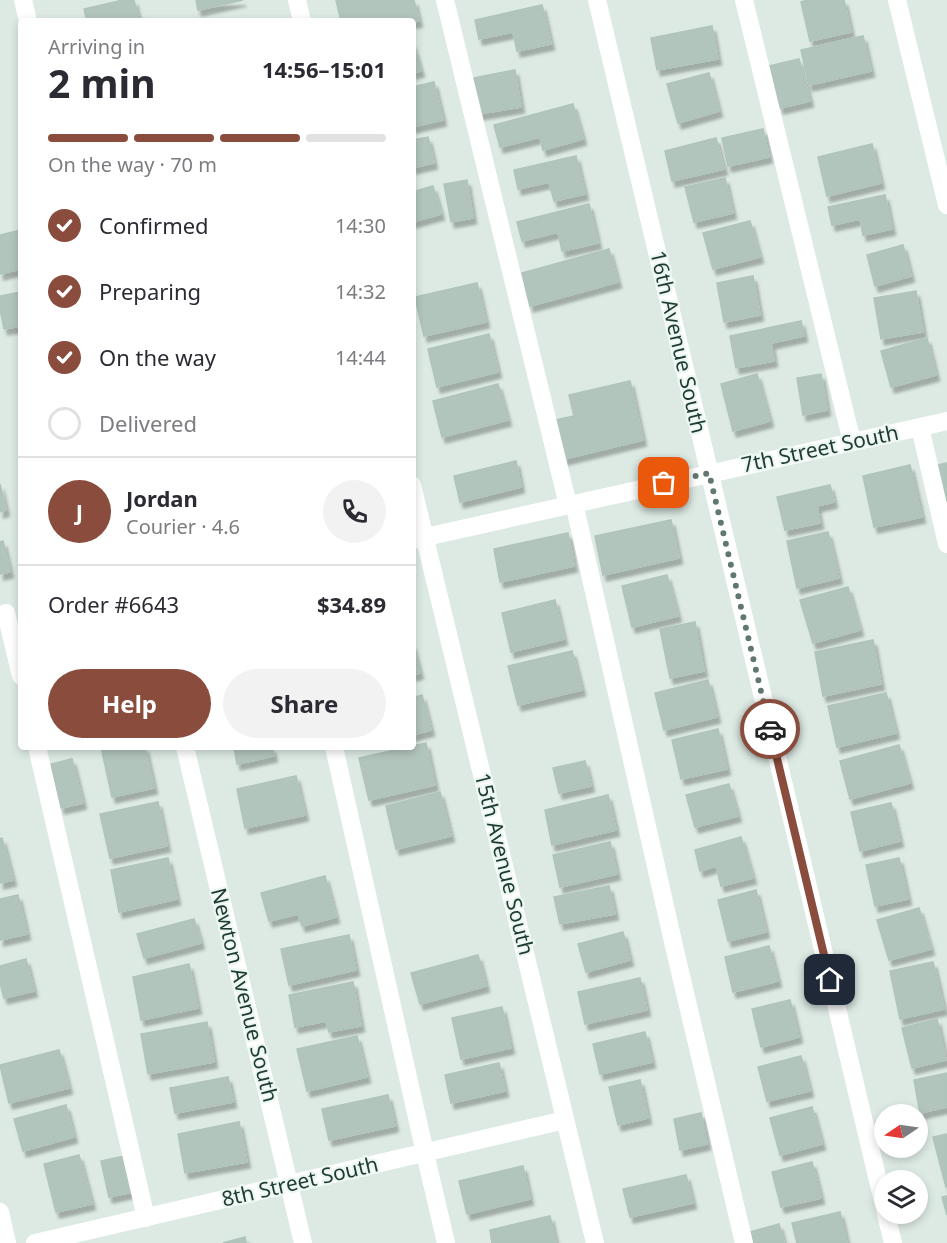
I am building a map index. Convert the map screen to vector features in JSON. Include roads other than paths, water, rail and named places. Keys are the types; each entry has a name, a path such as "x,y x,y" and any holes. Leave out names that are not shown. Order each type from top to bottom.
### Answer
{"street":[{"path":"23,0 27,18"},
{"path":"297,0 301,18"},
{"path":"445,0 571,504 744,1243"},
{"name":"16th Avenue South","path":"597,0 875,1170"},
{"path":"744,0 852,442"},
{"path":"897,0 947,205"},
{"name":"7th Street South","path":"419,538 947,421"},
{"path":"920,427 947,544"},
{"name":"15th Avenue South","path":"416,515 419,538 595,1243"},
{"path":"9,613 18,660"},
{"path":"38,750 146,1218"},
{"name":"Newton Avenue South","path":"186,750 303,1243"},
{"path":"335,750 446,1243"},
{"name":"8th Street South","path":"35,1243 566,1120"},
{"path":"0,1212 7,1243"},
{"name":"16th Avenue South","path":"888,1224 893,1243"}]}
